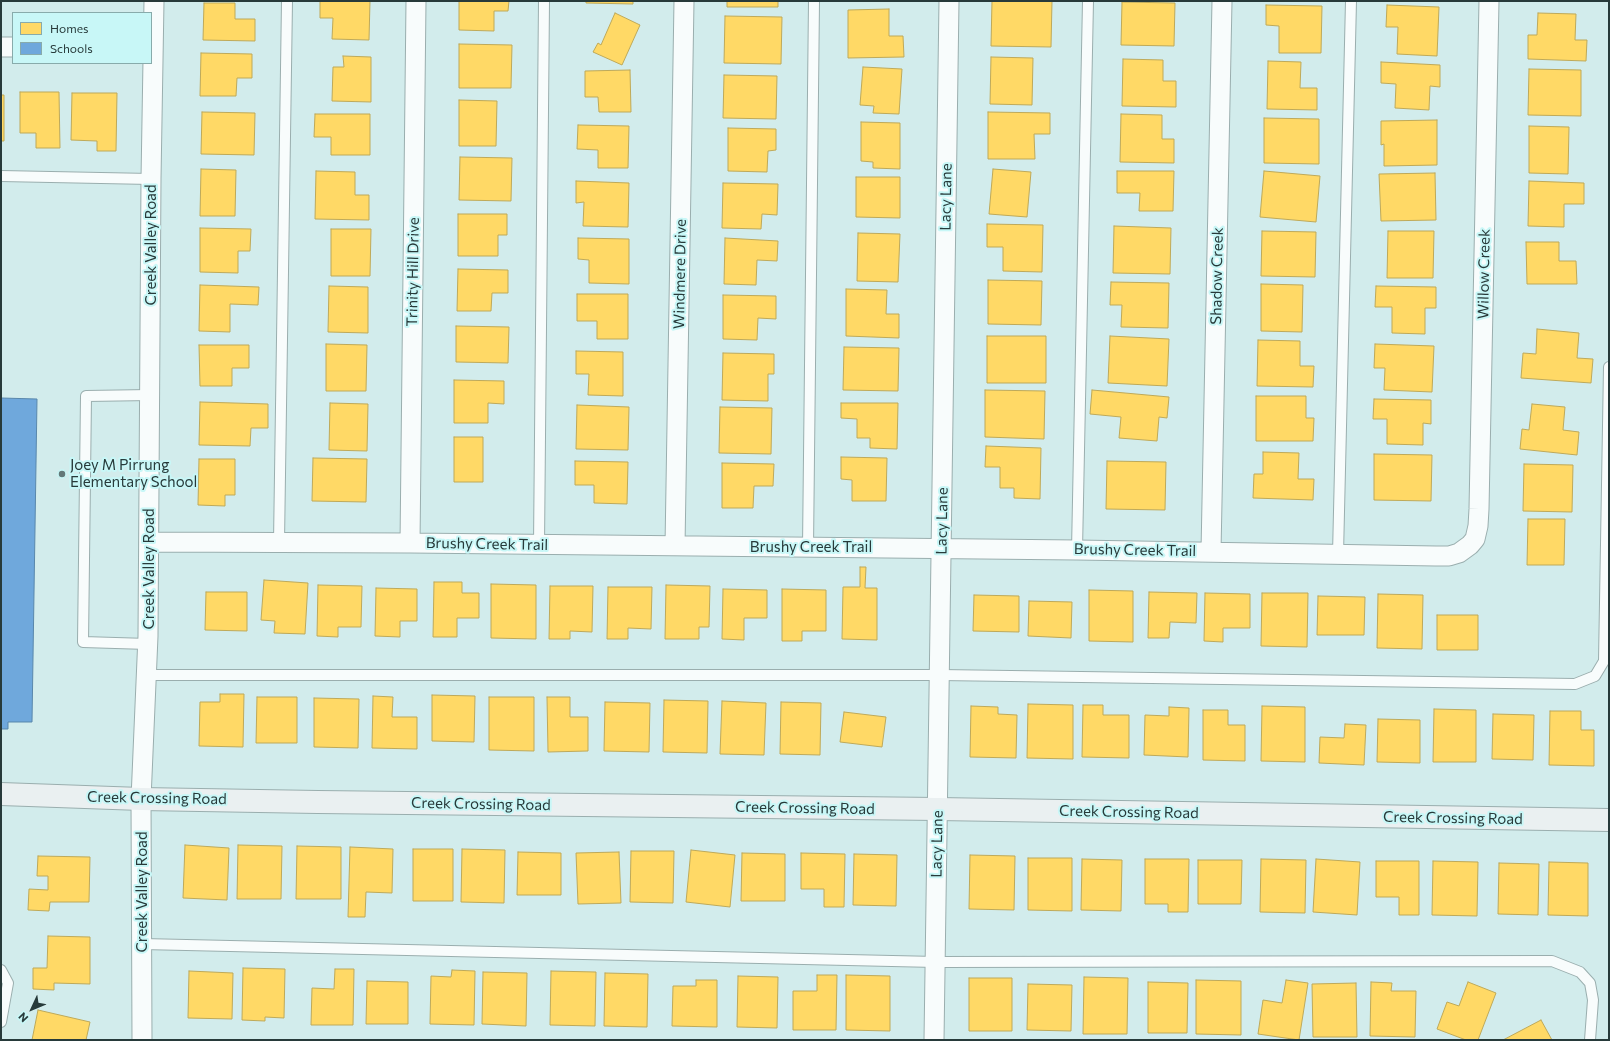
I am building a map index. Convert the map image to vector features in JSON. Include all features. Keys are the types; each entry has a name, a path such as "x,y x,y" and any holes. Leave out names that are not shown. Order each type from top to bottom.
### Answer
{"street":[{"name":"Creek Valley Road","path":"152,48 154,1"},
{"name":"Trinity Hill Drive","path":"410,543 416,1"},
{"name":"Windmere Drive","path":"675,546 684,1"},
{"name":"Lacy Lane","path":"934,1040 949,1"},
{"name":"Shadow Creek","path":"1211,551 1222,1"},
{"name":"Willow Creek","path":"1470,545 1474,539 1478,526 1480,509 1489,1"},
{"path":"1,47 12,47"},
{"name":"Creek Valley Road","path":"142,1040 141,799 148,644 152,64"},
{"name":"Brushy Creek Trail","path":"149,542 942,548 1211,551 1449,556 1460,553 1470,545"},
{"name":"Creek Crossing Road","path":"1,794 141,799 938,809 1609,820"}],"lane":[{"path":"279,542 287,1"},
{"path":"539,545 544,1"},
{"path":"808,547 814,1"},
{"path":"1077,550 1088,1"},
{"path":"1338,554 1351,1"},
{"path":"1,176 151,179"},
{"path":"147,675 940,675 1574,684 1595,676 1604,661 1609,367"},
{"path":"148,644 83,642 86,396 150,395"},
{"path":"142,944 936,962 1552,960 1580,972 1590,983 1593,1000 1590,1040"},
{"path":"1,970 8,983 1,1022"}],"building: Homes":[{"path":"320,1 370,1 369,40 332,39 333,18 320,18"},
{"path":"459,1 509,1 508,11 494,11 494,31 459,30"},
{"path":"586,1 633,1 633,4 586,3"},
{"path":"727,1 778,1 778,7 727,7"},
{"path":"992,1 1052,1 1051,47 991,46"},
{"path":"1122,2 1175,3 1174,46 1121,45"},
{"path":"204,3 235,3 235,19 255,19 255,41 203,40"},
{"path":"1266,5 1322,6 1321,53 1279,53 1279,26 1266,25"},
{"path":"1387,5 1439,7 1437,56 1397,54 1398,27 1386,27"},
{"path":"889,9 889,36 903,36 904,57 848,58 848,10"},
{"path":"615,13 640,25 622,65 593,52 598,43 601,45"},
{"path":"1538,13 1576,14 1575,40 1587,40 1586,61 1528,59 1528,35 1537,35"},
{"path":"725,16 782,17 781,64 724,63"},
{"path":"459,44 512,45 511,88 459,88"},
{"path":"201,53 252,54 252,78 237,78 236,96 200,96"},
{"path":"343,56 371,57 371,102 332,101 333,67 344,67"},
{"path":"991,57 1033,58 1032,105 990,104"},
{"path":"1123,59 1163,60 1163,81 1176,81 1176,107 1122,106"},
{"path":"1268,61 1301,62 1300,88 1317,88 1317,110 1267,109"},
{"path":"1381,62 1440,65 1440,87 1430,86 1429,110 1395,108 1396,84 1381,83"},
{"path":"863,67 902,69 899,114 873,113 874,106 860,105"},
{"path":"1529,69 1581,70 1581,116 1528,115"},
{"path":"630,70 631,112 599,112 598,97 585,97 585,71"},
{"path":"724,75 777,76 776,119 723,118"},
{"path":"20,92 59,92 60,148 36,148 36,133 20,133"},
{"path":"72,93 117,93 116,151 97,151 97,141 71,140"},
{"path":"1,95 4,95 4,141 1,141"},
{"path":"459,100 497,101 496,146 459,146"},
{"path":"202,112 255,113 254,155 201,154"},
{"path":"988,112 1050,113 1050,134 1034,134 1035,159 988,159"},
{"path":"315,114 370,114 370,155 331,155 331,137 314,137"},
{"path":"1121,114 1162,115 1162,139 1174,139 1174,163 1120,162"},
{"path":"1264,118 1319,119 1319,164 1264,163"},
{"path":"1437,120 1437,165 1384,166 1384,144 1381,145 1381,121"},
{"path":"861,122 900,123 900,169 873,168 873,162 861,161"},
{"path":"578,125 629,126 628,168 598,168 598,150 577,149"},
{"path":"1529,126 1569,127 1568,174 1529,173"},
{"path":"728,128 776,129 776,150 768,151 767,172 728,171"},
{"path":"460,157 512,158 511,201 459,200"},
{"path":"201,169 236,170 235,216 200,216"},
{"path":"993,169 1031,172 1027,217 989,214"},
{"path":"316,171 355,172 355,195 369,195 369,220 315,219"},
{"path":"1117,171 1174,171 1173,211 1139,211 1140,193 1117,193"},
{"path":"1264,171 1320,176 1316,222 1260,217"},
{"path":"1435,173 1436,220 1381,221 1379,174"},
{"path":"856,177 900,177 900,218 856,217"},
{"path":"576,181 629,183 628,227 583,226 584,202 576,203"},
{"path":"1529,181 1584,183 1584,204 1564,204 1564,227 1528,226"},
{"path":"723,183 778,184 777,215 762,214 761,229 722,228"},
{"path":"458,214 507,214 507,235 498,235 498,256 458,256"},
{"path":"987,224 1043,225 1042,272 1003,271 1003,247 987,247"},
{"path":"1114,226 1171,228 1170,274 1113,273"},
{"path":"200,228 251,229 250,251 238,251 238,273 200,272"},
{"path":"331,229 371,229 370,276 331,276"},
{"path":"1262,231 1316,232 1315,277 1261,276"},
{"path":"1388,231 1434,231 1433,278 1387,278"},
{"path":"858,233 900,234 898,282 857,281"},
{"path":"578,238 629,239 629,284 589,283 589,260 578,259"},
{"path":"725,238 778,241 777,261 757,260 756,285 724,284"},
{"path":"1526,242 1559,242 1559,261 1576,261 1577,284 1527,284"},
{"path":"458,269 508,270 508,293 492,293 491,311 457,311"},
{"path":"988,280 1042,281 1041,325 988,324"},
{"path":"1111,282 1169,283 1168,328 1121,327 1122,305 1110,305"},
{"path":"1261,284 1303,285 1302,332 1261,331"},
{"path":"200,285 259,287 258,305 230,304 230,332 199,331"},
{"path":"329,286 368,287 368,333 328,332"},
{"path":"1376,286 1436,287 1436,308 1425,308 1425,334 1392,333 1392,307 1375,307"},
{"path":"846,289 887,290 886,314 899,314 899,338 846,336"},
{"path":"577,294 628,294 628,339 597,339 597,321 577,321"},
{"path":"723,295 776,296 776,319 758,318 757,340 723,339"},
{"path":"456,326 509,327 508,363 456,362"},
{"path":"1537,329 1579,333 1577,358 1593,359 1591,383 1521,378 1523,353 1536,354"},
{"path":"987,336 1046,336 1046,383 987,383"},
{"path":"1110,336 1169,339 1167,386 1108,383"},
{"path":"1258,340 1300,341 1300,366 1314,366 1313,387 1257,386"},
{"path":"326,344 367,345 366,391 326,391"},
{"path":"1375,344 1434,346 1432,392 1384,390 1385,368 1374,368"},
{"path":"199,345 249,345 249,368 232,368 232,386 200,386"},
{"path":"844,347 899,348 898,391 843,390"},
{"path":"576,351 623,352 623,396 588,395 589,374 576,374"},
{"path":"723,353 774,354 774,374 768,374 768,401 722,400"},
{"path":"454,380 504,381 504,404 488,403 488,423 454,423"},
{"path":"985,390 1045,391 1044,439 985,437"},
{"path":"1092,390 1169,397 1167,418 1159,417 1157,441 1119,438 1121,417 1090,414"},
{"path":"1256,396 1306,396 1306,418 1314,418 1313,441 1256,441"},
{"path":"1374,399 1431,400 1431,424 1423,423 1423,445 1387,444 1387,419 1373,419"},
{"path":"200,402 268,404 268,428 251,428 250,446 199,445"},
{"path":"330,403 368,404 367,451 329,450"},
{"path":"841,403 898,403 897,449 870,448 870,438 857,438 857,419 841,418"},
{"path":"1532,404 1565,407 1563,430 1579,432 1577,455 1520,449 1522,429 1529,430"},
{"path":"577,405 629,407 628,450 576,449"},
{"path":"720,407 772,408 771,454 719,453"},
{"path":"454,437 483,437 483,482 454,482"},
{"path":"986,446 1041,448 1040,499 1014,498 1014,488 1000,488 1000,467 985,467"},
{"path":"1263,452 1299,453 1298,479 1314,479 1313,500 1253,498 1254,474 1263,474"},
{"path":"1374,454 1432,455 1431,501 1374,500"},
{"path":"841,457 887,458 886,501 852,501 852,480 841,479"},
{"path":"313,458 367,459 366,502 312,501"},
{"path":"199,459 235,459 235,495 225,495 225,506 198,505"},
{"path":"575,461 628,462 627,504 594,503 594,485 575,485"},
{"path":"1107,461 1166,462 1165,510 1106,509"},
{"path":"722,463 774,464 773,486 754,486 753,508 722,508"},
{"path":"1524,464 1573,465 1572,512 1523,511"},
{"path":"1528,519 1565,519 1564,565 1527,565"},
{"path":"860,567 866,567 865,588 877,588 877,640 842,639 843,587 860,587"},
{"path":"264,580 308,583 305,634 274,633 275,621 261,620"},
{"path":"434,582 462,582 462,593 479,593 479,618 457,618 457,637 433,637"},
{"path":"491,584 536,585 536,639 491,638"},
{"path":"318,585 362,586 361,627 338,627 338,637 317,636"},
{"path":"666,585 710,586 709,627 699,627 699,639 665,639"},
{"path":"550,586 593,586 592,632 570,631 570,639 549,639"},
{"path":"608,587 652,587 651,629 628,628 628,639 607,639"},
{"path":"376,588 417,589 417,621 400,621 400,637 375,636"},
{"path":"723,589 767,590 767,618 744,618 744,640 722,639"},
{"path":"782,589 826,590 826,631 802,631 802,641 782,641"},
{"path":"1089,590 1133,591 1133,642 1089,641"},
{"path":"206,592 247,592 247,631 205,630"},
{"path":"1149,592 1197,593 1196,623 1170,622 1169,638 1148,638"},
{"path":"1205,593 1250,594 1250,628 1223,628 1223,642 1204,641"},
{"path":"1262,593 1308,593 1307,647 1261,646"},
{"path":"1378,594 1423,595 1422,649 1377,648"},
{"path":"974,595 1019,596 1019,632 973,631"},
{"path":"1318,596 1365,597 1364,635 1317,635"},
{"path":"1029,601 1072,602 1071,638 1028,636"},
{"path":"1437,615 1478,615 1478,650 1437,650"},
{"path":"220,694 244,694 243,747 199,746 200,702 220,702"},
{"path":"432,695 475,696 474,742 432,741"},
{"path":"373,696 393,697 392,717 417,717 417,749 372,748"},
{"path":"257,697 297,697 297,743 256,743"},
{"path":"489,697 534,697 534,751 489,750"},
{"path":"547,697 570,697 570,717 588,717 588,751 548,752"},
{"path":"314,698 359,699 358,748 314,747"},
{"path":"664,700 708,701 707,753 663,752"},
{"path":"722,701 766,703 764,755 720,754"},
{"path":"605,702 650,703 649,752 604,751"},
{"path":"781,702 821,703 820,755 780,754"},
{"path":"1028,704 1073,705 1073,759 1027,758"},
{"path":"1083,705 1103,705 1103,715 1129,715 1129,758 1082,757"},
{"path":"971,706 998,707 998,714 1017,715 1016,758 970,757"},
{"path":"1262,706 1305,707 1305,762 1261,761"},
{"path":"1169,707 1189,708 1188,757 1144,755 1145,715 1169,716"},
{"path":"1434,709 1476,710 1476,762 1433,762"},
{"path":"1203,710 1228,710 1228,725 1245,725 1245,761 1203,760"},
{"path":"1550,711 1581,711 1581,730 1594,730 1594,766 1549,765"},
{"path":"844,712 886,717 882,747 840,742"},
{"path":"1493,714 1534,715 1533,760 1492,759"},
{"path":"1378,719 1420,720 1420,763 1377,762"},
{"path":"1345,724 1366,725 1364,765 1319,763 1320,737 1344,738"},
{"path":"185,845 229,848 227,900 183,898"},
{"path":"238,845 282,846 281,899 237,899"},
{"path":"297,846 341,847 341,899 296,899"},
{"path":"350,847 393,849 392,893 366,892 365,917 348,917"},
{"path":"413,849 453,849 453,901 413,901"},
{"path":"462,849 505,850 504,903 461,902"},
{"path":"691,850 735,855 730,907 686,902"},
{"path":"631,851 674,851 673,903 630,902"},
{"path":"518,852 561,853 561,895 517,895"},
{"path":"619,852 621,903 578,904 576,853"},
{"path":"742,853 785,854 785,901 741,901"},
{"path":"801,853 845,854 844,907 824,907 824,889 801,889"},
{"path":"854,854 897,855 896,906 853,905"},
{"path":"970,855 1015,856 1014,910 969,909"},
{"path":"38,856 90,857 89,902 50,902 49,911 28,910 29,889 48,890 48,876 37,876"},
{"path":"1028,858 1072,858 1072,911 1028,910"},
{"path":"1082,859 1122,860 1121,911 1081,910"},
{"path":"1145,859 1189,859 1188,912 1168,912 1168,904 1145,904"},
{"path":"1261,859 1306,860 1305,913 1260,912"},
{"path":"1316,859 1360,862 1357,915 1313,912"},
{"path":"1198,860 1242,860 1241,904 1198,904"},
{"path":"1376,861 1419,861 1419,915 1399,915 1399,897 1376,897"},
{"path":"1433,861 1478,862 1477,916 1432,915"},
{"path":"1549,862 1588,863 1588,916 1548,915"},
{"path":"1499,863 1539,864 1538,915 1498,914"},
{"path":"48,936 90,937 90,984 54,983 54,990 33,989 33,968 47,968"},
{"path":"243,968 285,969 284,1018 265,1017 265,1021 242,1020"},
{"path":"335,969 354,969 353,1025 311,1025 312,988 334,989"},
{"path":"452,970 475,971 474,1025 430,1024 431,976 451,977"},
{"path":"189,971 233,973 232,1019 188,1018"},
{"path":"551,971 596,972 595,1026 550,1025"},
{"path":"483,972 527,973 526,1026 482,1024"},
{"path":"605,973 648,974 647,1027 604,1026"},
{"path":"817,975 837,975 836,1030 793,1030 793,991 817,991"},
{"path":"846,975 890,976 890,1031 846,1030"},
{"path":"738,976 778,977 777,1028 737,1027"},
{"path":"1084,977 1128,978 1127,1034 1083,1034"},
{"path":"969,978 1012,978 1012,1031 969,1031"},
{"path":"696,980 717,980 717,1027 672,1026 673,986 696,986"},
{"path":"1196,980 1241,981 1241,1035 1196,1034"},
{"path":"1286,980 1308,983 1299,1040 1258,1034 1263,1000 1282,1003"},
{"path":"367,981 408,982 408,1024 366,1024"},
{"path":"1148,982 1188,983 1187,1033 1148,1033"},
{"path":"1371,982 1392,983 1391,991 1416,991 1415,1037 1370,1036"},
{"path":"1468,982 1496,993 1478,1040 1466,1040 1437,1029 1447,1002 1459,1006"},
{"path":"1356,983 1357,1037 1313,1037 1312,984"},
{"path":"1028,984 1072,985 1071,1031 1027,1030"},
{"path":"38,1010 90,1022 86,1040 32,1040"},
{"path":"1541,1020 1552,1040 1503,1040"}],"building: Schools":[{"path":"1,398 37,399 32,722 8,722 8,729 1,729"}],"place":[{"name":"Joey M Pirrung Elementary School","path":"62,474"}]}
